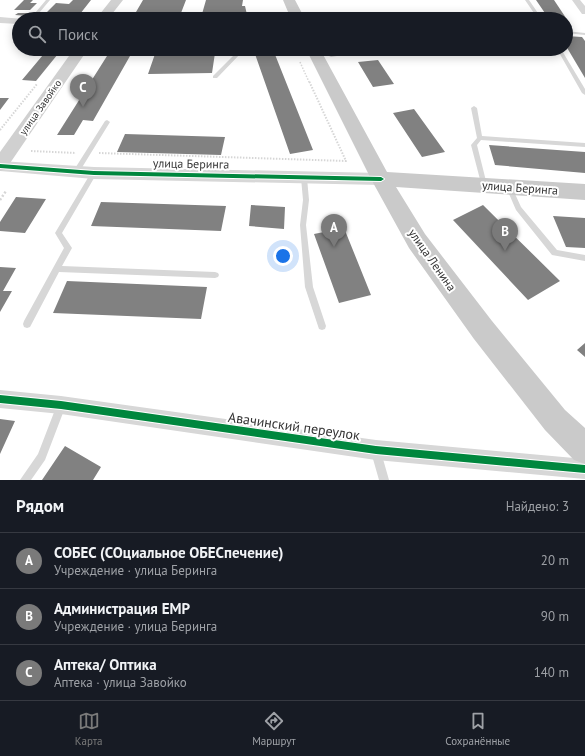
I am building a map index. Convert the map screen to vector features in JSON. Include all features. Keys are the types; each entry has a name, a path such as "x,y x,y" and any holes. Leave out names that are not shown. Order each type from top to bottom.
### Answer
{"main road":[{"path":"108,12 117,0"},
{"path":"289,0 295,12"},
{"name":"улица Завойко","path":"0,166 76,56"},
{"name":"улица Ленина","path":"318,56 381,179 417,241 483,330 555,420 585,449"},
{"name":"улица Беринга","path":"381,179 585,192"}],"street":[{"path":"576,0 585,12"},
{"path":"0,20 12,21"},
{"name":"улица Беринга","path":"0,166 94,173 381,179"},
{"name":"Авачинский переулок","path":"0,399 61,405 376,450 585,469"}],"lane":[{"path":"38,12 48,0"},
{"path":"527,0 535,12"},
{"path":"573,33 585,34"},
{"path":"215,77 236,56"},
{"path":"563,56 585,93"},
{"path":"474,108 480,138"},
{"path":"76,172 107,122"},
{"path":"480,138 585,145"},
{"path":"480,138 474,145 484,186"},
{"path":"27,324 68,248 58,233 94,173"},
{"path":"304,178 306,200 303,226 309,287 322,326"},
{"path":"509,187 518,208 555,253 585,258"},
{"path":"57,269 215,275"},
{"path":"26,480 42,457 61,405"},
{"path":"376,450 384,480"}],"path":[{"path":"31,151 346,161 300,62"},
{"path":"0,130 37,84"},
{"path":"0,200 6,191"}],"building":[{"path":"24,0 33,0 30,3 37,3 30,10 14,10"},
{"path":"73,0 91,0 82,12 47,12 56,3 69,4"},
{"path":"143,0 186,0 181,12 136,12"},
{"path":"206,0 243,0 242,6 245,6 246,12 213,12 203,12"},
{"path":"536,0 554,0 562,12 544,12"},
{"path":"573,36 582,37 585,41 585,78 572,56"},
{"path":"42,56 56,56 36,81 22,80"},
{"path":"107,56 130,56 93,121 83,120 74,135 57,135"},
{"path":"154,56 215,56 212,73 148,74"},
{"path":"256,56 276,56 313,150 290,154"},
{"path":"378,60 394,84 373,87 358,62"},
{"path":"0,98 9,98 0,110"},
{"path":"414,109 445,152 422,157 393,113"},
{"path":"125,134 225,137 221,155 117,152"},
{"path":"489,145 585,152 585,173 495,165"},
{"path":"16,197 46,199 25,233 0,231 0,222"},
{"path":"101,202 226,206 221,231 91,226"},
{"path":"251,205 285,207 284,229 249,226"},
{"path":"483,205 560,281 528,300 453,220"},
{"path":"553,216 585,218 585,248 566,247"},
{"path":"344,228 371,295 339,303 314,234"},
{"path":"0,267 16,268 3,291 12,291 0,312"},
{"path":"67,281 207,287 201,319 53,313"},
{"path":"585,343 585,357 577,350"},
{"path":"0,419 15,421 0,454"},
{"path":"65,446 101,467 93,480 42,480"}],"cycle path":[{"path":"0,166 94,173 381,179"},
{"path":"0,399 61,405 376,450 585,469"}],"place":[{"name":"Аптека/ Оптика","path":"83,107"},
{"name":"СОБЕС (СОциальное ОБЕСпечение)","path":"334,247"},
{"name":"Администрация ЕМР","path":"505,251"}]}
